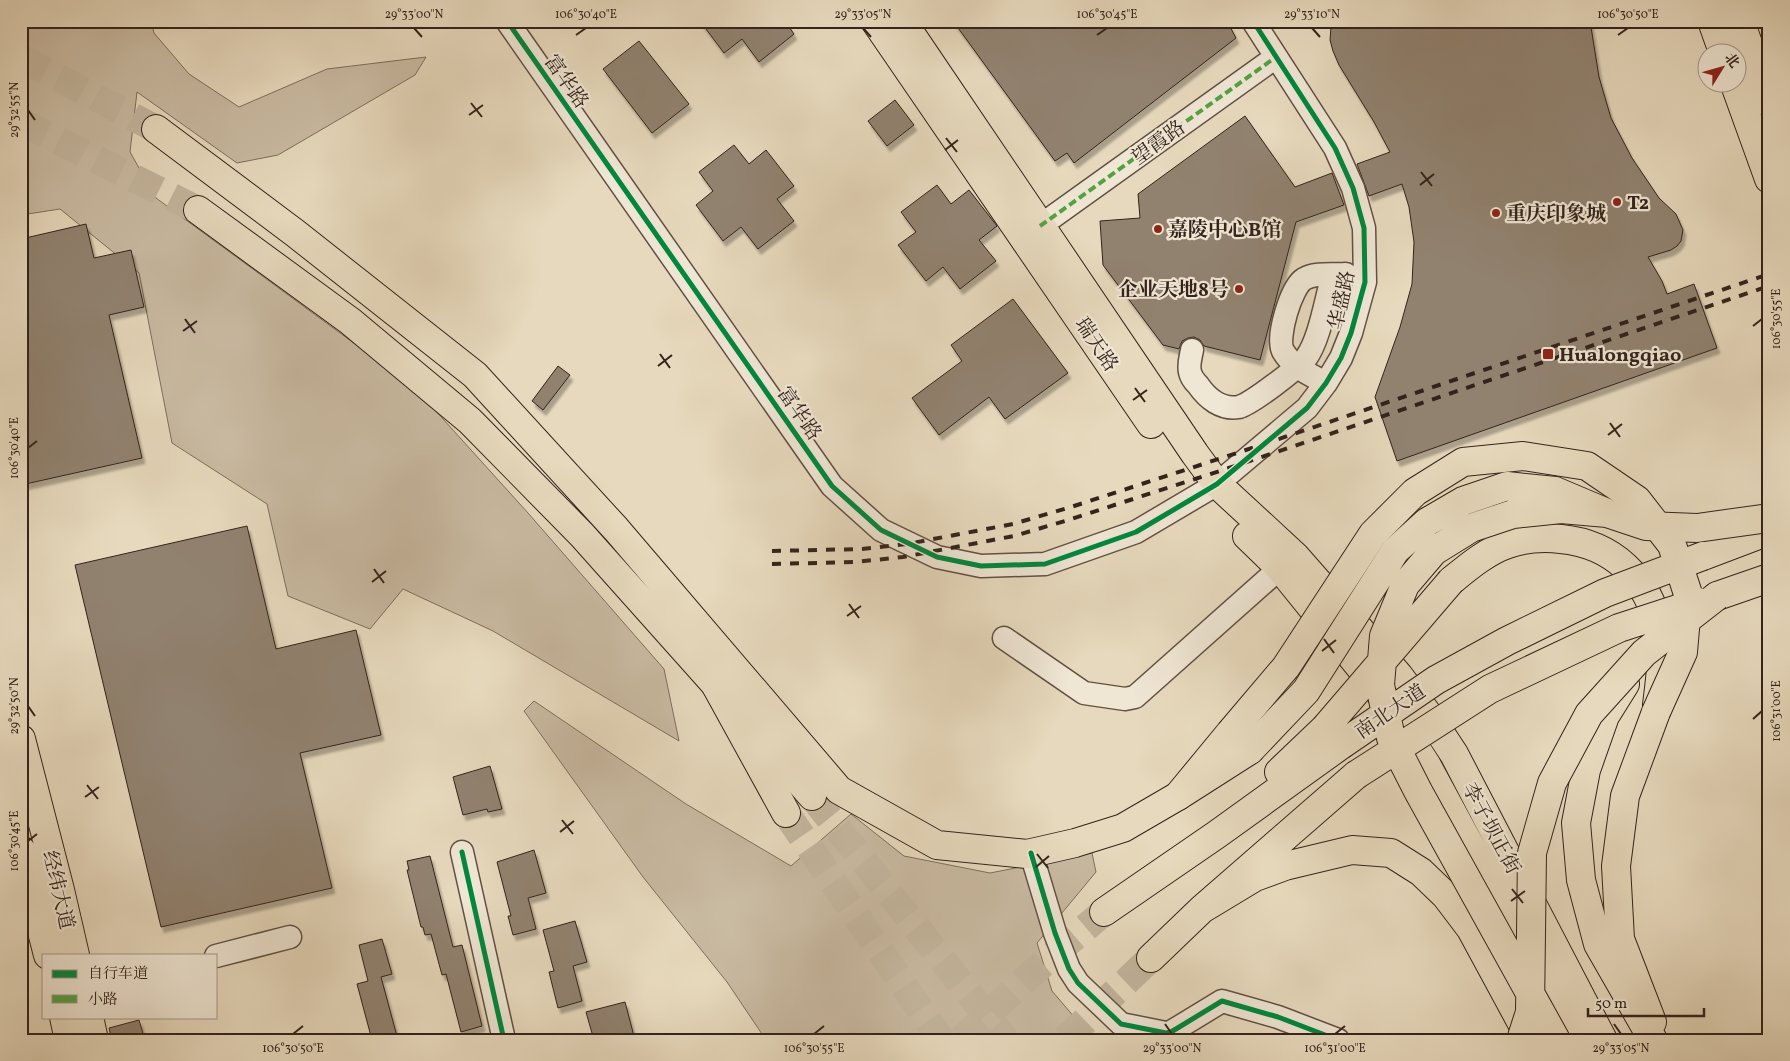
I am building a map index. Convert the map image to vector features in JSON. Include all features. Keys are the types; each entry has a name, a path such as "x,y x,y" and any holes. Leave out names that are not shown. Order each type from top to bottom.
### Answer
{"main road":[{"name":"瑞天路","path":"875,21 1179,465 1295,556 1352,638"},
{"name":"瑞天路","path":"902,21 1189,446 1210,488 1280,568 1352,638"},
{"path":"1712,21 1719,42"},
{"path":"1740,21 1769,103"},
{"path":"1738,92 1769,179"},
{"path":"156,129 294,232 475,375 616,528 839,790 937,845 1027,854 1075,843 1124,828 1250,750 1306,691 1395,551 1428,522 1463,501 1507,486 1555,491 1607,513 1646,526 1697,528 1769,518"},
{"path":"198,210 350,321 470,421 582,535 812,796"},
{"path":"1178,796 1286,667 1373,534 1415,492 1463,462 1523,456 1587,466 1637,500 1672,545 1688,594 1683,652 1656,712 1625,796 1616,866 1620,939 1659,1040"},
{"path":"1556,1040 1418,791 1391,738 1380,685 1384,636 1405,585 1434,551 1471,528 1513,514 1561,510 1607,513"},
{"name":"南北大道","path":"1333,736 1507,641 1606,594 1769,531"},
{"path":"1104,912 1216,835 1333,736 1451,581 1480,558 1508,544 1542,537 1576,540 1606,551 1632,572 1650,599 1659,630 1662,658 1656,712"},
{"name":"南北大道","path":"1151,958 1202,909 1356,775 1490,689 1620,628 1769,578"},
{"path":"1520,1040 1530,1012 1532,853 1552,783 1589,714 1644,653 1717,596"},
{"path":"1352,638 1408,668 1434,698 1456,728 1623,1040"},
{"name":"李子坝正街","path":"1352,638 1377,688 1426,764 1575,1040"},
{"name":"李子坝正街","path":"1352,638 1399,676 1430,716 1454,754 1603,1040"},
{"path":"1644,653 1605,716 1586,770 1576,823 1581,880 1598,944 1654,1040"},
{"path":"715,684 786,813"},
{"name":"经纬大道","path":"21,738 60,890 74,954"},
{"name":"经纬大道","path":"21,850 48,954"},
{"path":"1202,909 1255,877 1285,866 1352,850 1391,853 1421,872 1446,896 1471,929 1531,1040"},
{"path":"64,1018 69,1040"},
{"path":"89,1018 94,1040"}],"street":[{"name":"富华路","path":"507,21 832,486 881,530 937,557 981,566 1045,564 1136,532 1210,488"},
{"name":"华盛路","path":"1210,488 1307,408 1326,383 1341,358 1351,333 1365,282 1364,228 1353,188 1335,148 1253,21"},
{"name":"望霞路","path":"1040,226 1276,57"},
{"path":"1326,383 1297,366 1282,350 1280,340 1292,294 1296,286 1313,275 1365,273"},
{"path":"1192,350 1189,370 1191,376 1212,401 1237,407 1248,404 1306,358 1316,337 1332,274"},
{"path":"1004,638 1084,693 1125,699 1135,697 1280,568"},
{"path":"462,852 504,1040"},
{"path":"1031,853 1054,934 1069,969 1078,983 1122,1024 1166,1033 1171,1032 1222,1001 1278,1017 1338,1040"},
{"path":"218,955 290,937"}],"shaded area":[{"path":"21,21 151,21 154,33 189,74 239,107 327,69 426,57 415,75 278,155 237,163 137,92 130,152 156,198 415,388 528,513 664,669 679,741 493,631 403,589 370,629 288,596 267,504 172,443 139,273 60,209 21,215"},
{"path":"534,701 686,804 791,866 851,814 904,856 990,873 1092,853 1096,872 1037,943 1052,991 1094,1040 766,1040 727,982 643,877 524,711"}],"building":[{"path":"700,21 785,21 794,34 759,62 742,39 724,53"},
{"path":"953,21 1227,21 1236,38 1074,163 1067,153 1055,161"},
{"name":"重庆印象城","path":"1334,21 1590,21 1599,77 1611,118 1632,158 1659,198 1676,214 1683,230 1681,241 1677,246 1671,250 1648,257 1667,294 1694,284 1717,348 1397,461 1375,397 1400,327 1412,284 1414,242 1409,207 1402,184 1369,196 1357,164 1390,152 1339,65 1333,51 1330,40 1331,27"},
{"path":"639,41 689,104 652,133 603,69"},
{"path":"895,100 914,125 887,146 868,121"},
{"name":"嘉陵中心B馆","path":"1245,116 1295,187 1332,173 1344,205 1296,222 1260,360 1204,346 1200,340 1194,337 1182,341 1179,349 1163,345 1103,265 1100,221 1140,218 1138,194"},
{"path":"734,145 749,164 766,150 794,186 777,199 794,221 758,249 741,227 723,241 696,205 713,191 699,172"},
{"path":"937,185 951,204 969,190 997,226 979,240 996,261 960,289 943,267 926,281 898,245 916,232 901,212"},
{"path":"86,224 94,258 131,250 144,307 109,315 142,458 21,485 21,239"},
{"path":"1013,299 1068,373 1005,419 989,397 939,435 912,398 962,361 951,345"},
{"path":"558,366 570,375 543,410 532,401"},
{"path":"247,526 276,649 356,630 381,735 300,753 332,888 161,927 75,565"},
{"path":"490,766 502,809 488,812 487,809 463,815 453,777"},
{"path":"534,850 546,893 528,898 536,929 513,935 508,916 511,916 497,862"},
{"path":"430,856 453,947 462,945 482,1026 461,1032 446,974 442,975 431,934 425,935 423,927 421,927 407,870 409,870 407,861"},
{"path":"575,921 587,962 573,966 582,1001 558,1008 549,972 554,971 543,930"},
{"path":"382,939 392,974 381,977 398,1040 372,1040 357,984 368,981 359,945"},
{"path":"625,1002 635,1040 594,1040 586,1012"},
{"path":"139,1020 145,1040 112,1040 109,1028"}],"tunnel":[{"path":"21,58 156,129"},
{"path":"21,122 198,210"},
{"path":"812,796 1006,1040"},
{"path":"786,813 941,1040"},
{"path":"961,1040 1031,974 1104,912"},
{"path":"1065,1040 1151,958"}],"railway":[{"path":"772,551 862,549 907,544 1013,524 1237,453 1769,274"},
{"path":"772,564 855,562 903,557 1014,536 1232,467 1769,286"}],"marked path":[{"path":"1040,226 1276,57"}],"cycle path":[{"path":"507,21 832,486 881,530 937,557 981,566 1045,564 1136,532 1217,484 1307,408 1326,383 1341,358 1351,333 1365,282 1364,228 1353,188 1335,148 1253,21"},
{"path":"462,852 504,1040"},
{"path":"1031,853 1055,933 1069,969 1078,983 1121,1024 1166,1033 1171,1032 1222,1001 1278,1017 1338,1040"}],"place":[{"name":"T2","path":"1617,202"},
{"name":"重庆印象城","path":"1496,213"},
{"name":"嘉陵中心B馆","path":"1158,229"},
{"name":"企业天地8号","path":"1239,289"},
{"name":"Hualongqiao","path":"1548,354"}]}
